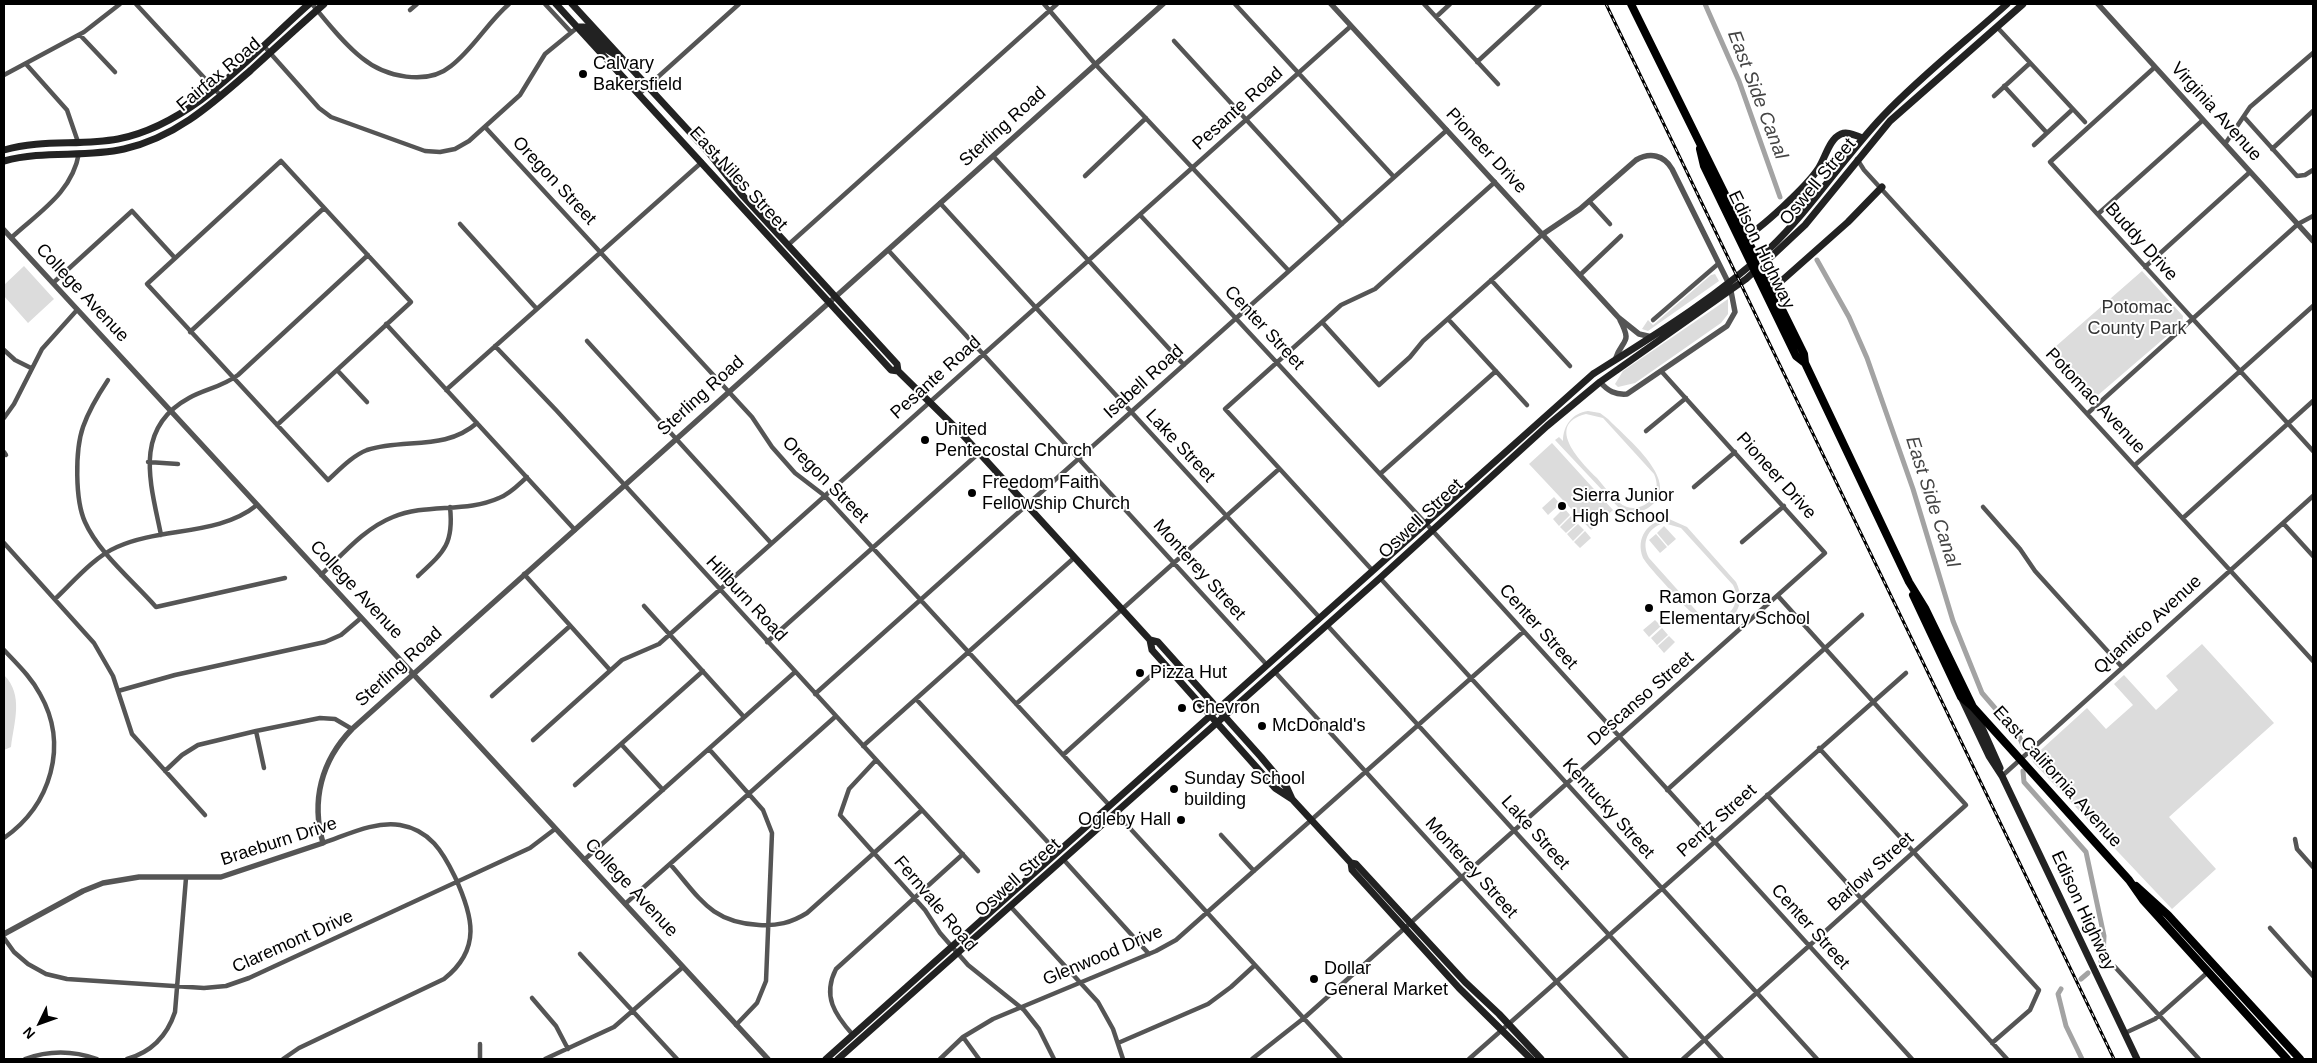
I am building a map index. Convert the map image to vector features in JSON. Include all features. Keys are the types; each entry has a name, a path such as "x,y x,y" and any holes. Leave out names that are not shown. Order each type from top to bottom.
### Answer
{"main road":[{"name":"Fairfax Road","path":"4,150 43,142 105,141 142,132 183,112 215,88 310,4"},
{"name":"Fairfax Road","path":"4,161 45,153 121,150 161,137 191,121 222,96 324,4"},
{"name":"East Niles Street","path":"556,4 891,370 898,371"},
{"name":"East Niles Street","path":"572,4 710,154 740,192 897,364 898,371 979,453 1123,609 1150,640 1152,650 1275,788 1292,799"},
{"name":"Edison Highway","path":"1631,4 1699,145 1711,162 1747,236 1769,292"},
{"name":"Oswell Street","path":"838,1059 1216,722 1275,672 1431,530 1600,382 1718,294 1768,250 1799,219 1863,138 1890,110 2007,4"},
{"name":"Oswell Street","path":"826,1059 1593,374 1774,256 1805,225 1857,158 1890,121 2023,4"},
{"path":"578,27 584,27 606,49 623,59"},
{"path":"1944,72 1944,67 1972,35"},
{"name":"Oswell Street","path":"1739,240 1747,236 1811,178 1819,168 1834,138 1839,134 1845,133 1863,138"},
{"name":"Edison Highway","path":"1699,145 1704,166 1739,240 1804,354 1805,363 1909,582 1925,608 1973,707 2002,776 2138,1059"},
{"path":"702,162 706,161 730,187 740,192"},
{"path":"1769,292 1848,222 1882,187"},
{"path":"753,218 784,246 788,245"},
{"name":"Edison Highway","path":"1909,582 1918,610 1989,756 2002,776"},
{"name":"East Niles Street","path":"1150,640 1158,642 1282,782 1292,799 1351,864 1352,870 1541,1059"},
{"name":"East California Avenue","path":"1960,697 1973,707 2129,880 2168,915 2300,1059"},
{"path":"1116,813 1116,807 1140,784 1149,770"},
{"path":"1076,847 1083,837 1109,813 1110,806"},
{"name":"East California Avenue","path":"2129,880 2143,900 2287,1059"},
{"name":"East Niles Street","path":"1407,925 1459,988 1531,1059"},
{"path":"2208,972 2217,976 2233,993 2247,1001"}],"street":[{"path":"4,76 80,35 120,4"},
{"path":"136,4 222,96"},
{"path":"310,4 366,61 401,75 421,78 437,74 450,67 473,46 509,4"},
{"path":"410,10 417,4"},
{"path":"545,4 571,32"},
{"path":"639,94 739,4"},
{"path":"1044,4 1096,65 1289,271"},
{"path":"788,245 1057,4"},
{"name":"Sterling Road","path":"323,843 318,811 322,780 336,748 352,730 524,574 1163,4"},
{"path":"1235,4 1394,177"},
{"name":"Pioneer Drive","path":"1331,4 1619,318 1639,334 1652,336"},
{"path":"1424,4 1498,84"},
{"path":"1436,16 1450,4"},
{"path":"1477,62 1540,4"},
{"name":"Virginia Avenue","path":"2098,4 2313,241"},
{"name":"Pesante Road","path":"533,740 628,656 653,648 670,634 983,354 1141,216 1351,26"},
{"path":"263,45 319,108 331,117 419,149 440,152 455,149 469,141 485,127 520,95 529,83 540,61 578,27"},
{"path":"1997,27 2084,122"},
{"path":"80,35 115,72"},
{"path":"1174,41 1342,224"},
{"path":"2225,144 2250,107 2313,53"},
{"path":"1994,96 2030,63"},
{"path":"26,64 67,110 78,142"},
{"name":"Buddy Drive","path":"2155,68 2050,162 2313,451"},
{"path":"2004,86 2047,133"},
{"path":"2034,144 2073,109"},
{"path":"2272,148 2313,111"},
{"path":"2244,117 2297,176 2305,175 2313,170"},
{"path":"1085,176 1146,118"},
{"path":"2098,214 2203,120"},
{"name":"Oregon Street","path":"485,127 752,417 772,446 795,473 825,496 1110,806"},
{"name":"Isabell Road","path":"815,694 1447,130"},
{"path":"11,238 68,185 75,171 79,153"},
{"path":"993,156 1184,365"},
{"path":"1322,322 1379,385 1448,319 1542,234 1572,216 1641,157 1657,156 1667,162 1672,169 1730,286 1735,306 1732,321 1662,372 1627,394 1618,395 1608,390 1600,382"},
{"name":"Potomac Avenue","path":"1857,158 1864,170 1882,187 2313,661"},
{"path":"277,425 411,302 281,161 147,284 190,332 328,480 353,458 367,451 448,440 462,435 477,423"},
{"path":"446,390 702,162"},
{"path":"2145,267 2250,172"},
{"path":"1373,571 1224,410 1347,301 1375,289 1495,182"},
{"path":"1590,201 1610,224"},
{"name":"Lake Street","path":"940,203 1320,618"},
{"path":"190,332 324,208"},
{"path":"53,284 132,211 175,258"},
{"name":"Center Street","path":"1141,216 1380,474 1912,1059"},
{"path":"2088,413 2298,224 2313,216"},
{"path":"460,224 536,308"},
{"name":"College Avenue","path":"4,230 768,1059"},
{"path":"1580,275 1621,236"},
{"name":"Monterey Street","path":"888,250 1267,665"},
{"path":"161,535 149,477 148,462 154,436 171,412 190,397 216,388 233,378 368,255"},
{"path":"1653,320 1718,264"},
{"path":"1491,280 1570,366"},
{"path":"2135,465 2313,306"},
{"path":"4,418 14,404 31,368 51,337 77,310"},
{"name":"Pioneer Drive","path":"1615,360 1627,335 1619,318"},
{"path":"1448,319 1527,405"},
{"path":"386,324 575,530"},
{"path":"587,342 772,543"},
{"name":"Hillburn Road","path":"495,346 978,871"},
{"path":"4,350 15,360 31,368"},
{"path":"337,370 367,402"},
{"path":"1380,474 1496,371"},
{"name":"Pioneer Drive","path":"1662,372 1825,552 1778,596"},
{"path":"108,380 93,403 82,429 78,460 78,495 84,521 107,553 156,606 285,578"},
{"path":"1646,432 1686,398"},
{"path":"2183,518 2313,401"},
{"path":"1694,487 1734,452"},
{"path":"767,642 979,453"},
{"path":"148,462 178,464"},
{"path":"1016,704 1279,469"},
{"path":"321,575 366,533 384,521 412,512 498,499 513,490 527,478"},
{"name":"Quantico Avenue","path":"2002,776 2313,496"},
{"path":"56,599 107,553 127,543 234,519 257,505"},
{"path":"1742,542 1784,506"},
{"path":"418,576 447,546 452,525 450,507"},
{"path":"1983,507 2020,549 2037,573 2122,667"},
{"path":"2283,523 2313,556"},
{"path":"4,543 94,643 106,662 132,734 205,815"},
{"path":"863,746 1075,557"},
{"path":"524,574 610,670"},
{"name":"Kentucky Street","path":"1380,578 1817,1059"},
{"path":"1778,596 1872,701"},
{"name":"Descanso Street","path":"1252,1059 1304,1018 1778,596"},
{"path":"644,606 744,718"},
{"path":"1667,790 1862,615"},
{"path":"118,691 175,675 325,642 341,635 361,618"},
{"name":"Lake Street","path":"1327,625 1722,1059"},
{"path":"492,696 570,626"},
{"name":"Glenwood Drive","path":"940,1059 963,1036 982,1024 1149,954 1176,940 1523,632"},
{"path":"4,650 33,682 44,702 53,731 54,752 51,774 42,797 29,816 4,838"},
{"path":"1063,755 1164,664"},
{"path":"575,785 703,671"},
{"path":"584,860 795,672"},
{"name":"Monterey Street","path":"1275,672 1627,1059"},
{"name":"Pentz Street","path":"1470,1059 1872,701 1906,673"},
{"path":"916,699 1057,852"},
{"name":"Barlow Street","path":"1683,1059 1966,805 1872,701"},
{"path":"625,904 836,716"},
{"path":"164,771 182,755 198,745 256,731 320,718 335,720 352,730"},
{"path":"256,731 264,768"},
{"path":"621,744 663,790"},
{"path":"1820,748 2039,990 2030,1010 1992,1043"},
{"path":"709,749 763,810 772,833 769,925 764,989 758,1003 736,1025"},
{"name":"Fernvale Road","path":"876,760 849,789 840,815 914,898 957,953 974,971 1021,1007 1039,1029 1054,1059"},
{"path":"1767,795 2007,1059"},
{"path":"670,864 716,914 732,922 769,925 786,923 807,913 922,810"},
{"path":"1116,813 1341,1059"},
{"name":"Braeburn Drive","path":"4,936 83,891 104,882 139,877 210,878 232,874 381,825 407,827 424,834 437,845 446,858 467,904 472,928 466,954 454,971 436,984 299,1048 283,1059"},
{"name":"Claremont Drive","path":"4,936 14,952 28,964 56,977 178,987 215,988 243,981 457,882 536,845 555,829"},
{"path":"1221,835 1254,871"},
{"path":"2295,839 2297,849 2313,866"},
{"path":"853,1035 838,1018 831,1005 829,990 833,975 844,961 963,854"},
{"path":"1063,859 1149,954"},
{"path":"127,1059 150,1049 163,1036 175,1012 186,878"},
{"path":"1010,906 1080,982 1103,1010 1123,1059"},
{"path":"2270,928 2313,976"},
{"path":"580,954 677,1059"},
{"path":"1118,1044 1208,1004 1255,965"},
{"path":"544,1059 609,1030 633,1012 683,967"},
{"path":"2115,967 2199,1059"},
{"path":"2125,1033 2159,1016 2208,972"},
{"path":"532,998 556,1026 568,1049"},
{"path":"963,1036 979,1058"},
{"path":"480,1044 480,1059"},
{"path":"25,1059 42,1054 63,1052 96,1059"}],"green space":[{"path":"24,266 54,299 28,323 4,296 4,285"},
{"name":"Potomac County Park","path":"2142,271 2183,316 2182,323 2090,402 2047,354"},
{"path":"1715,274 1719,281 1648,331 1642,329 1648,320 1653,325 1711,275"},
{"path":"1728,299 1728,314 1721,323 1635,383 1618,387 1615,384 1623,371"},
{"path":"1582,412 1600,413 1627,437 1649,461 1657,474 1660,486 1658,498 1648,508 1634,512 1619,508 1555,440 1559,437 1563,441 1567,425 1573,417","holes":["1586,414 1603,418 1654,474 1657,484 1656,490 1649,501 1637,508 1630,508 1618,502 1583,463 1570,444 1567,427 1574,419"]},
{"path":"1552,443 1613,510 1591,530 1529,464"},
{"path":"1554,497 1560,504 1548,515 1542,508"},
{"path":"1564,508 1570,515 1559,526 1553,519"},
{"path":"1571,516 1577,523 1566,533 1560,527"},
{"path":"1669,519 1687,527 1736,582 1740,601 1736,612 1728,621 1710,624 1701,620 1684,606 1643,558 1641,544 1645,531 1662,520","holes":["1664,523 1681,528 1733,585 1736,600 1734,607 1724,617 1709,619 1701,616 1649,558 1646,542 1653,528"]},
{"path":"1578,524 1584,530 1573,541 1567,534"},
{"path":"1664,526 1676,539 1668,546 1657,533"},
{"path":"1585,531 1591,538 1580,548 1574,542"},
{"path":"1656,534 1667,547 1660,553 1649,540"},
{"path":"1655,620 1661,626 1649,637 1643,630"},
{"path":"1662,628 1668,635 1657,645 1651,638"},
{"path":"1669,636 1675,642 1664,653 1658,646"},
{"path":"2202,644 2274,723 2169,817 2216,869 2172,909 2033,762 2032,758 2087,708 2106,729 2133,705 2114,684 2124,675 2156,710 2178,690 2166,676"},
{"path":"4,675 14,691 16,709 11,747 4,750"}],"waterway":[{"name":"East Side Canal","path":"1705,4 1739,81 1780,197"},
{"name":"East Side Canal","path":"1817,260 1849,317 1867,358 1913,489 1953,621 1982,693 2019,736 2024,748"},
{"name":"East Side Canal","path":"2023,771 2024,782 2086,852 2104,936 2103,957 2101,961"},
{"name":"East Side Canal","path":"2081,979 2088,973"},
{"name":"East Side Canal","path":"2061,989 2058,994 2066,1026 2082,1059"}],"railway":[{"path":"1606,4 2114,1059"}],"place":[{"name":"Calvary Bakersfield","path":"583,74"},
{"name":"United Pentecostal Church","path":"925,440"},
{"name":"Freedom Faith Fellowship Church","path":"972,493"},
{"name":"Sierra Junior High School","path":"1562,506"},
{"name":"Ramon Gorza Elementary School","path":"1649,608"},
{"name":"Pizza Hut","path":"1140,673"},
{"name":"Chevron","path":"1182,708"},
{"name":"McDonald's","path":"1262,726"},
{"name":"Sunday School building","path":"1174,789"},
{"name":"Ogleby Hall","path":"1181,820"},
{"name":"Dollar General Market","path":"1314,979"}]}
